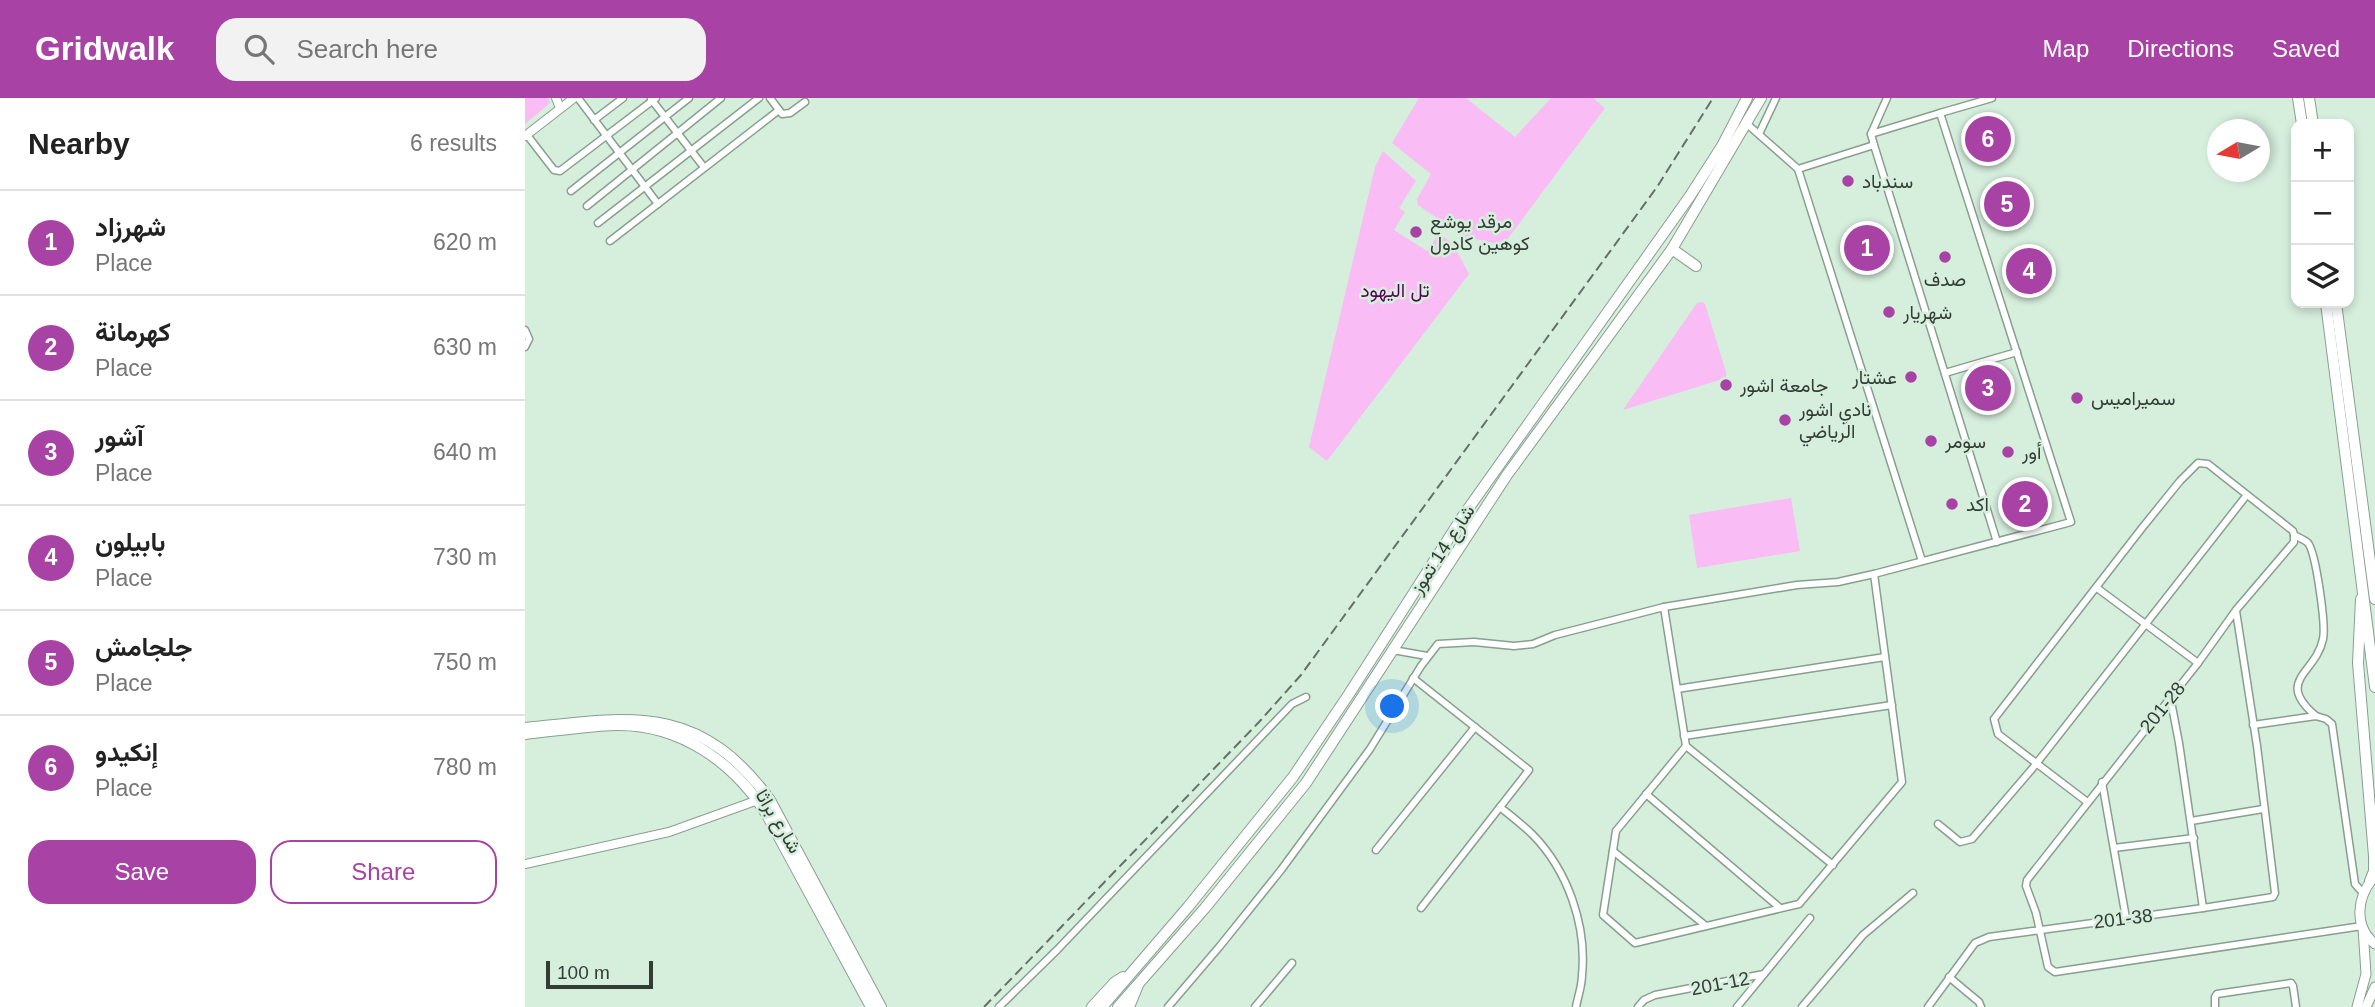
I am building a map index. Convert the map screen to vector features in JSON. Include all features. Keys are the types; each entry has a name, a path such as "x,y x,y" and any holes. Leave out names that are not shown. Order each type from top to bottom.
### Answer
{"main road":[{"name":"شارع 14 تموز","path":"1102,1007 1205,887 1293,777 1463,516 1690,196 1722,146 1747,98"},
{"name":"شارع 14 تموز","path":"1118,1007 1205,908 1284,811 1507,475 1672,249 1761,98"},
{"path":"2298,98 2301,119"},
{"path":"2309,98 2312,119"},
{"path":"1672,249 1696,266"},
{"path":"2327,308 2375,687"},
{"path":"2337,308 2375,599"},
{"path":"2357,1007 2367,974 2360,908 2374,871 2358,649 2361,567"},
{"name":"شارع براثا","path":"525,728 615,718 652,720 680,727 724,752 750,776 769,800 881,1007"},
{"name":"شارع براثا","path":"525,734 615,725 670,733 720,761 734,772 758,800 871,1007"},
{"path":"2362,927 2375,944"},
{"path":"1092,1007 1115,982 1130,974"},
{"name":"شارع 14 تموز","path":"1129,1007 1137,993 1139,982"},
{"path":"2366,1007 2375,987"}],"street":[{"path":"556,98 560,108"},
{"path":"658,204 607,136 576,98 526,136 557,172 607,136 652,99 703,166"},
{"path":"594,120 623,98"},
{"path":"571,191 689,98"},
{"path":"587,206 678,134 712,101 721,98"},
{"path":"598,223 759,98"},
{"path":"770,98 782,114 805,102"},
{"path":"1759,134 1776,98"},
{"path":"1887,98 1871,134 1997,541"},
{"path":"1871,134 1992,98"},
{"path":"610,241 703,166 779,110"},
{"path":"1168,1007 1281,870 1370,749 1427,656 1438,644 1532,644 1555,635 1664,607 1797,585 1837,582 1874,574 2071,522 1940,113"},
{"path":"1747,124 1798,169 1922,561"},
{"path":"1798,169 1874,145"},
{"path":"525,330 529,340 525,347"},
{"path":"1945,373 2017,352"},
{"path":"2086,802 1998,734 1994,719 2172,491 2198,463 2208,464 2293,531 2294,535 2308,542 2315,559 2323,639 2313,660 2298,680 2297,690 2303,705 2316,716 2326,719 2333,728 2355,884 2364,893"},
{"path":"1938,824 1960,842 1972,839 2037,763 2246,496"},
{"name":"201-28","path":"2040,929 2026,886 2027,880 2198,663 2236,610 2294,542 2294,535"},
{"path":"1686,746 1616,831 1603,915 1635,943 1799,904 1902,782 1874,574"},
{"path":"2097,588 2198,663"},
{"path":"1664,607 1686,746 1833,865"},
{"path":"2191,821 2263,809 2236,610"},
{"path":"1393,650 1427,656"},
{"path":"1677,689 1885,657"},
{"path":"1413,678 1529,770 1421,908"},
{"path":"2170,696 2203,908"},
{"path":"999,1007 1292,704 1306,697"},
{"path":"1684,736 1892,705"},
{"path":"2253,725 2316,716"},
{"path":"1376,850 1475,727"},
{"path":"2102,782 2126,918"},
{"path":"1646,794 1780,908"},
{"path":"525,864 669,832 758,800"},
{"path":"1500,807 1534,836 1557,866 1573,900 1582,937 1583,975 1576,1007"},
{"name":"201-38","path":"1949,977 1975,943 1989,937 2273,897 2275,893 2263,809"},
{"path":"2113,848 2194,838"},
{"path":"1613,851 1706,926"},
{"path":"1802,1007 1863,935 1913,893"},
{"path":"1737,1007 1810,918"},
{"path":"2040,929 2049,969 2055,972 2362,927"},
{"path":"1255,1007 1292,963"},
{"name":"201-12","path":"1638,1007 1644,1000 1655,995 1764,975"},
{"path":"1928,1007 1949,977 1979,1002 1981,1007"},
{"path":"2215,1007 2217,994 2291,983 2296,1007"}],"green space":[{"path":"525,98 548,98 550,103 525,124"},
{"path":"1419,98 1466,98 1515,137 1551,98 1593,98 1605,108 1501,245 1463,236 1418,205 1417,199 1431,174 1392,143"},
{"name":"تل اليهود","path":"1383,151 1416,181 1399,208 1405,212 1394,230 1427,251 1439,233 1453,244 1469,274 1327,461 1309,447 1375,167"},
{"path":"1697,303 1705,304 1726,378 1623,410"},
{"path":"1791,498 1800,551 1697,568 1689,515"}],"railway":[{"path":"984,1007 1301,675 1657,187 1713,98"}],"place":[{"name":"إنكيدو","path":"1988,139"},
{"name":"سندباد","path":"1848,181"},
{"name":"جلجامش","path":"2007,204"},
{"name":"مرقد يوشع كوهين كادول","path":"1416,232"},
{"name":"شهرزاد","path":"1867,248"},
{"name":"صدف","path":"1945,257"},
{"name":"بابيلون","path":"2029,271"},
{"name":"شهريار","path":"1889,312"},
{"name":"عشتار","path":"1911,377"},
{"name":"جامعة اشور","path":"1726,385"},
{"name":"آشور","path":"1988,388"},
{"name":"سميراميس","path":"2077,398"},
{"name":"نادي اشور الرياضي","path":"1785,420"},
{"name":"سومر","path":"1931,441"},
{"name":"أور","path":"2008,452"},
{"name":"اكد","path":"1952,504"},
{"name":"كهرمانة","path":"2025,504"}]}
